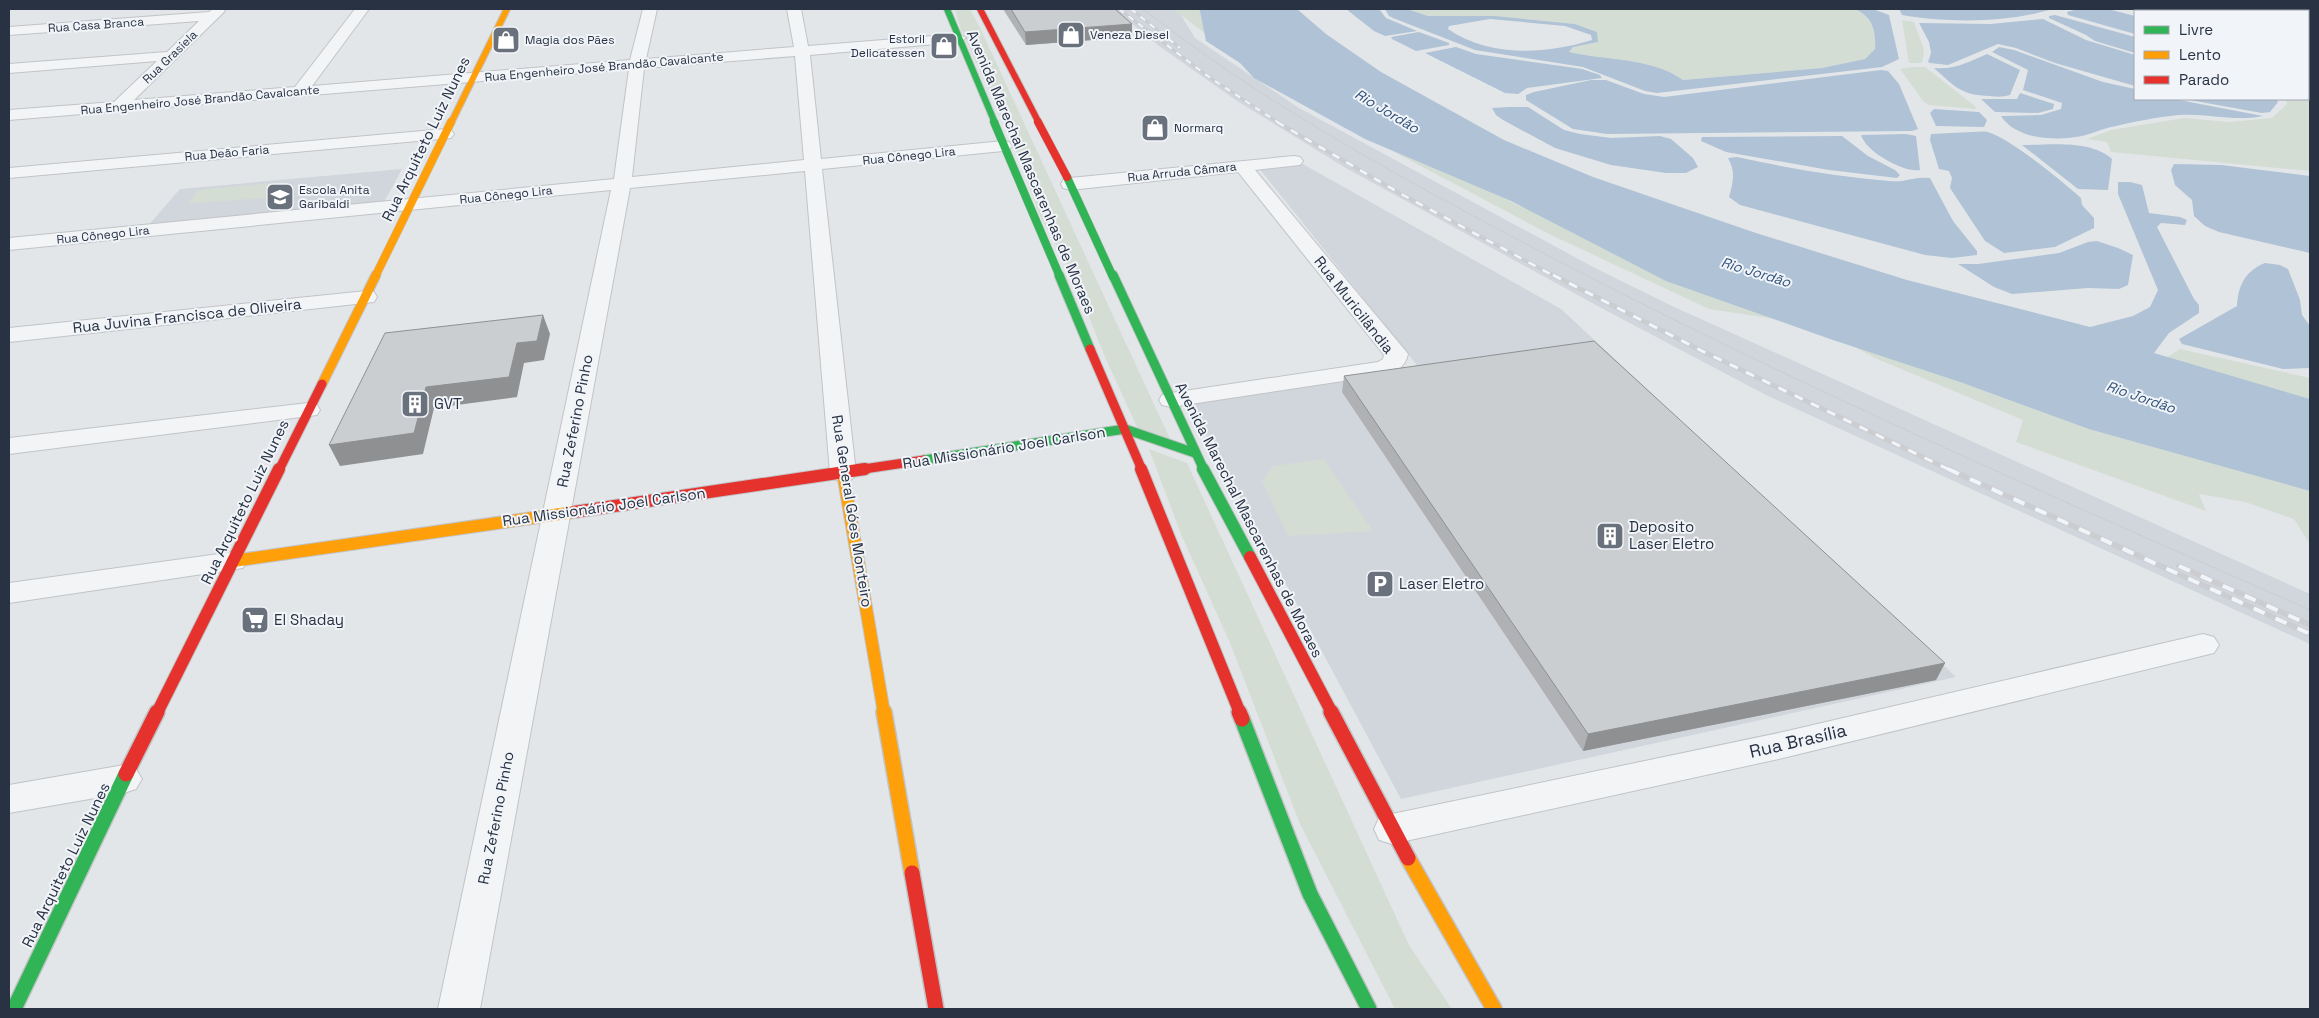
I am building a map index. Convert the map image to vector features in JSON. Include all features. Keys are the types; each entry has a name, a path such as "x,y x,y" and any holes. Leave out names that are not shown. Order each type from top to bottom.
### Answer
{"main road":[{"name":"Rua Arquiteto Luiz Nunes","path":"14,1009 124,779 366,297 507,9"},
{"name":"Avenida Marechal Mascarenhas de Moraes","path":"947,9 1003,146 1126,429 1242,717 1310,894 1369,1009"},
{"name":"Avenida Marechal Mascarenhas de Moraes","path":"980,9 1070,184 1195,453 1392,829 1494,1009"},
{"name":"Rua Missionário Joel Carlson","path":"233,560 844,473 1126,429 1195,453"},
{"name":"Rua General Góes Monteiro","path":"844,473 936,1009"}],"street":[{"path":"299,92 362,9"},
{"name":"Rua Zeferino Pinho","path":"458,1009 622,184 637,64 650,9"},
{"name":"Rua General Góes Monteiro","path":"794,9 802,51 844,473"},
{"name":"Rua Casa Branca","path":"9,31 217,12"},
{"name":"Rua Grasiela","path":"119,106 217,12"},
{"name":"Rua Engenheiro José Brandão Cavalcante","path":"9,114 959,38"},
{"path":"9,68 170,56"},
{"name":"Rua Deão Faria","path":"9,173 445,134"},
{"name":"Rua Cônego Lira","path":"9,244 1003,146"},
{"name":"Rua Arruda Câmara","path":"1070,184 1294,161"},
{"name":"Rua Muricilândia","path":"1171,400 1383,368 1393,364 1395,360 1396,354 1242,166"},
{"name":"Rua Juvina Francisca de Oliveira","path":"9,335 366,297"},
{"path":"9,446 308,410"},
{"name":"Rua Missionário Joel Carlson","path":"9,593 233,560"},
{"name":"Rua Brasília","path":"1392,829 1614,789 1783,745 2203,645"},
{"path":"9,799 124,779"}],"shaded area":[{"path":"955,9 970,9 982,32 1171,441 1138,429 1105,357 1071,272 1040,216 1018,155 960,27"},
{"path":"1114,9 1177,9 1195,38 1299,108 1595,268 1672,306 2310,594 2310,644 1766,395 1605,310 1344,167 1237,101 1159,46"},
{"path":"1173,9 1199,9 1374,130 1515,204 1580,230 2310,475 2310,544 2294,519 2245,502 2199,494 2206,511 2016,442 2023,420 1875,358 1814,325 1709,309 1547,233 1383,146 1224,48"},
{"path":"1407,9 1855,9 1870,20 1875,36 1875,49 1865,59 1822,68 1683,80 1674,74 1568,52 1573,47 1597,42 1597,32 1575,24 1495,16 1428,16"},
{"path":"2309,18 2310,171 2111,152 2107,142 2087,139 2111,130 2184,118 2229,122 2272,118 2287,104 2285,100 2309,100"},
{"path":"1902,20 1914,22 1924,50 1922,63 1909,63"},
{"path":"1925,67 1975,106 1976,109 1929,105 1924,102 1900,69"},
{"path":"1301,163 1561,309 1956,677 1401,799 1189,403 1420,369 1258,167"},
{"name":"Escola Anita Garibaldi","path":"402,169 383,204 147,227 180,189"},
{"path":"284,182 275,197 188,204 198,190"},
{"path":"2180,349 2310,378 2310,399 2166,358"},
{"path":"1149,449 1187,463 1409,945 1452,1009 1395,1009 1300,824 1230,643 1181,534"},
{"path":"1324,459 1373,531 1288,536 1262,481 1273,466"}],"water":[{"name":"Rio Jordão","path":"1198,9 1297,9 1326,34 1381,72 1504,140 1593,177 1756,233 1907,280 2090,327 2133,316 2150,307 2158,290 2118,194 2118,182 2142,185 2149,213 2180,217 2187,220 2185,225 2161,223 2157,227 2194,299 2199,305 2199,313 2169,333 2154,353 2310,399 2310,491 2089,429 1963,383 1830,339 1666,281 1511,201 1365,139 1254,78 1240,63 1206,41"},
{"path":"1346,9 1379,9 1386,18 1417,31 1385,36 1374,31"},
{"path":"1385,9 1407,9 1428,16 1495,16 1575,24 1597,32 1598,42 1573,47 1569,52 1643,63 1657,67 1683,80 1822,68 1865,59 1875,49 1874,31 1870,20 1855,9 1873,9 1889,15 1899,59 1882,67 1657,93 1645,91 1583,67 1475,50 1389,16","holes":["1490,19 1565,26 1591,35 1592,40 1556,48 1518,51 1482,45 1448,29 1449,26"]},
{"path":"1899,9 2052,9 2017,17 1957,20 1902,15"},
{"path":"2078,9 2108,9 2134,16 2134,34 2068,15 2067,12"},
{"path":"2194,9 2305,9 2305,10"},
{"path":"2055,15 2134,37 2134,53 2095,41 2049,18 2049,16"},
{"path":"2043,19 2086,40 2134,55 2134,86 1998,44 1948,65 1928,62 1931,53 1929,42 1919,23 1991,24"},
{"path":"1419,32 1449,43 1449,45 1416,51 1391,37"},
{"path":"1456,47 1476,54 1582,69 1600,75 1602,78 1527,88 1518,94 1505,93 1425,53"},
{"path":"1999,47 2014,50 2103,82 2134,89 2134,100 2179,100 2263,116 2231,118 2179,115 2128,123 2072,138 2038,137 2016,130 2001,116 2041,115 2061,109 2062,103 2023,90 2028,70 1992,52"},
{"path":"1987,54 2020,70 2010,95 1995,97 1965,92 1953,85 1934,68 1955,67"},
{"path":"1881,70 1888,71 1899,84 1918,129 1912,131 1607,134 1573,129 1526,100 1526,95 1534,92 1591,80 1606,80 1644,94 1664,97"},
{"path":"2020,93 2054,104 2053,109 2038,113 1995,112 1981,99 2017,99"},
{"path":"2190,100 2277,100 2278,102 2270,112 2262,113"},
{"path":"1528,107 1564,130 1580,134 1611,138 1660,136 1671,139 1693,158 1698,167 1686,173 1666,173 1611,165 1555,148 1503,120 1496,115 1492,108"},
{"path":"1934,109 1979,112 1987,120 1984,127 1936,126 1930,113"},
{"path":"1982,132 1998,136 2023,151 2081,198 2082,205 2094,218 2094,228 2055,247 2004,253 1985,241 1950,188 1952,178 1949,171 1939,169 1930,140 1931,134"},
{"path":"1906,134 1916,136 1920,170 1905,168 1886,160 1864,142 1861,135"},
{"path":"1842,136 1868,156 1895,170 1900,175 1897,178 1829,170 1726,152 1701,141 1702,137"},
{"path":"2069,144 2093,148 2103,153 2112,159 2108,190 2078,189 2022,145"},
{"path":"1737,157 1813,172 1851,177 1895,181 1930,178 1953,221 1977,251 1977,255 1952,258 1925,255 1740,205 1729,197 1733,173 1728,158"},
{"path":"2174,164 2221,165 2310,176 2310,253 2219,232 2205,226 2194,216 2192,200 2175,185 2171,170"},
{"path":"2097,241 2133,255 2128,285 2119,289 2088,288 2012,294 1994,287 1958,264 1978,264 2059,253 2088,242"},
{"path":"2265,263 2280,265 2288,269 2300,300 2302,315 2310,326 2310,368 2283,369 2182,344 2179,339 2237,306 2239,292 2244,280 2252,270"}],"building":[{"path":"1011,9 1115,9 1132,24 1025,32"},
{"path":"543,315 537,341 517,343 509,377 426,387 414,433 329,445 385,333"},
{"name":"Deposito Laser Eletro","path":"1594,341 1945,663 1588,734 1344,376"}],"tram line":[{"path":"1143,9 1240,79 1340,142 1444,200 1642,304 1831,395 2022,483 2310,610"}],"railway":[{"path":"1119,9 1209,77 1279,123"},
{"path":"1131,9 1180,48"},
{"path":"1277,122 1403,195 1556,277"},
{"path":"1553,275 1702,351 1950,470"},
{"path":"1948,469 2310,634"},
{"path":"2179,566 2310,625"}],"traffic: fast":[{"path":"947,9 1090,349"},
{"path":"1067,177 1195,453 1250,557"},
{"path":"924,460 1125,429 1195,453"},
{"path":"1242,719 1310,894 1369,1009"},
{"path":"14,1009 126,774"}],"traffic: slow":[{"path":"322,384 507,9"},
{"path":"843,473 912,873"},
{"path":"233,561 574,512"},
{"path":"1408,858 1494,1009"}],"traffic: jam":[{"path":"980,9 1067,177"},
{"path":"1090,349 1125,429 1242,719"},
{"path":"126,774 322,384"},
{"path":"574,512 924,460"},
{"path":"1250,557 1408,858"},
{"path":"912,873 936,1009"}],"place":[{"name":"Veneza Diesel","path":"1071,35"},
{"name":"Magia dos Pães","path":"506,40"},
{"name":"Estoril Delicatessen","path":"944,46"},
{"name":"Normarq","path":"1155,128"},
{"name":"Escola Anita Garibaldi","path":"280,197"},
{"name":"GVT","path":"415,404"},
{"name":"Deposito Laser Eletro","path":"1610,536"},
{"name":"Laser Eletro","path":"1380,584"},
{"name":"El Shaday","path":"255,620"}]}
